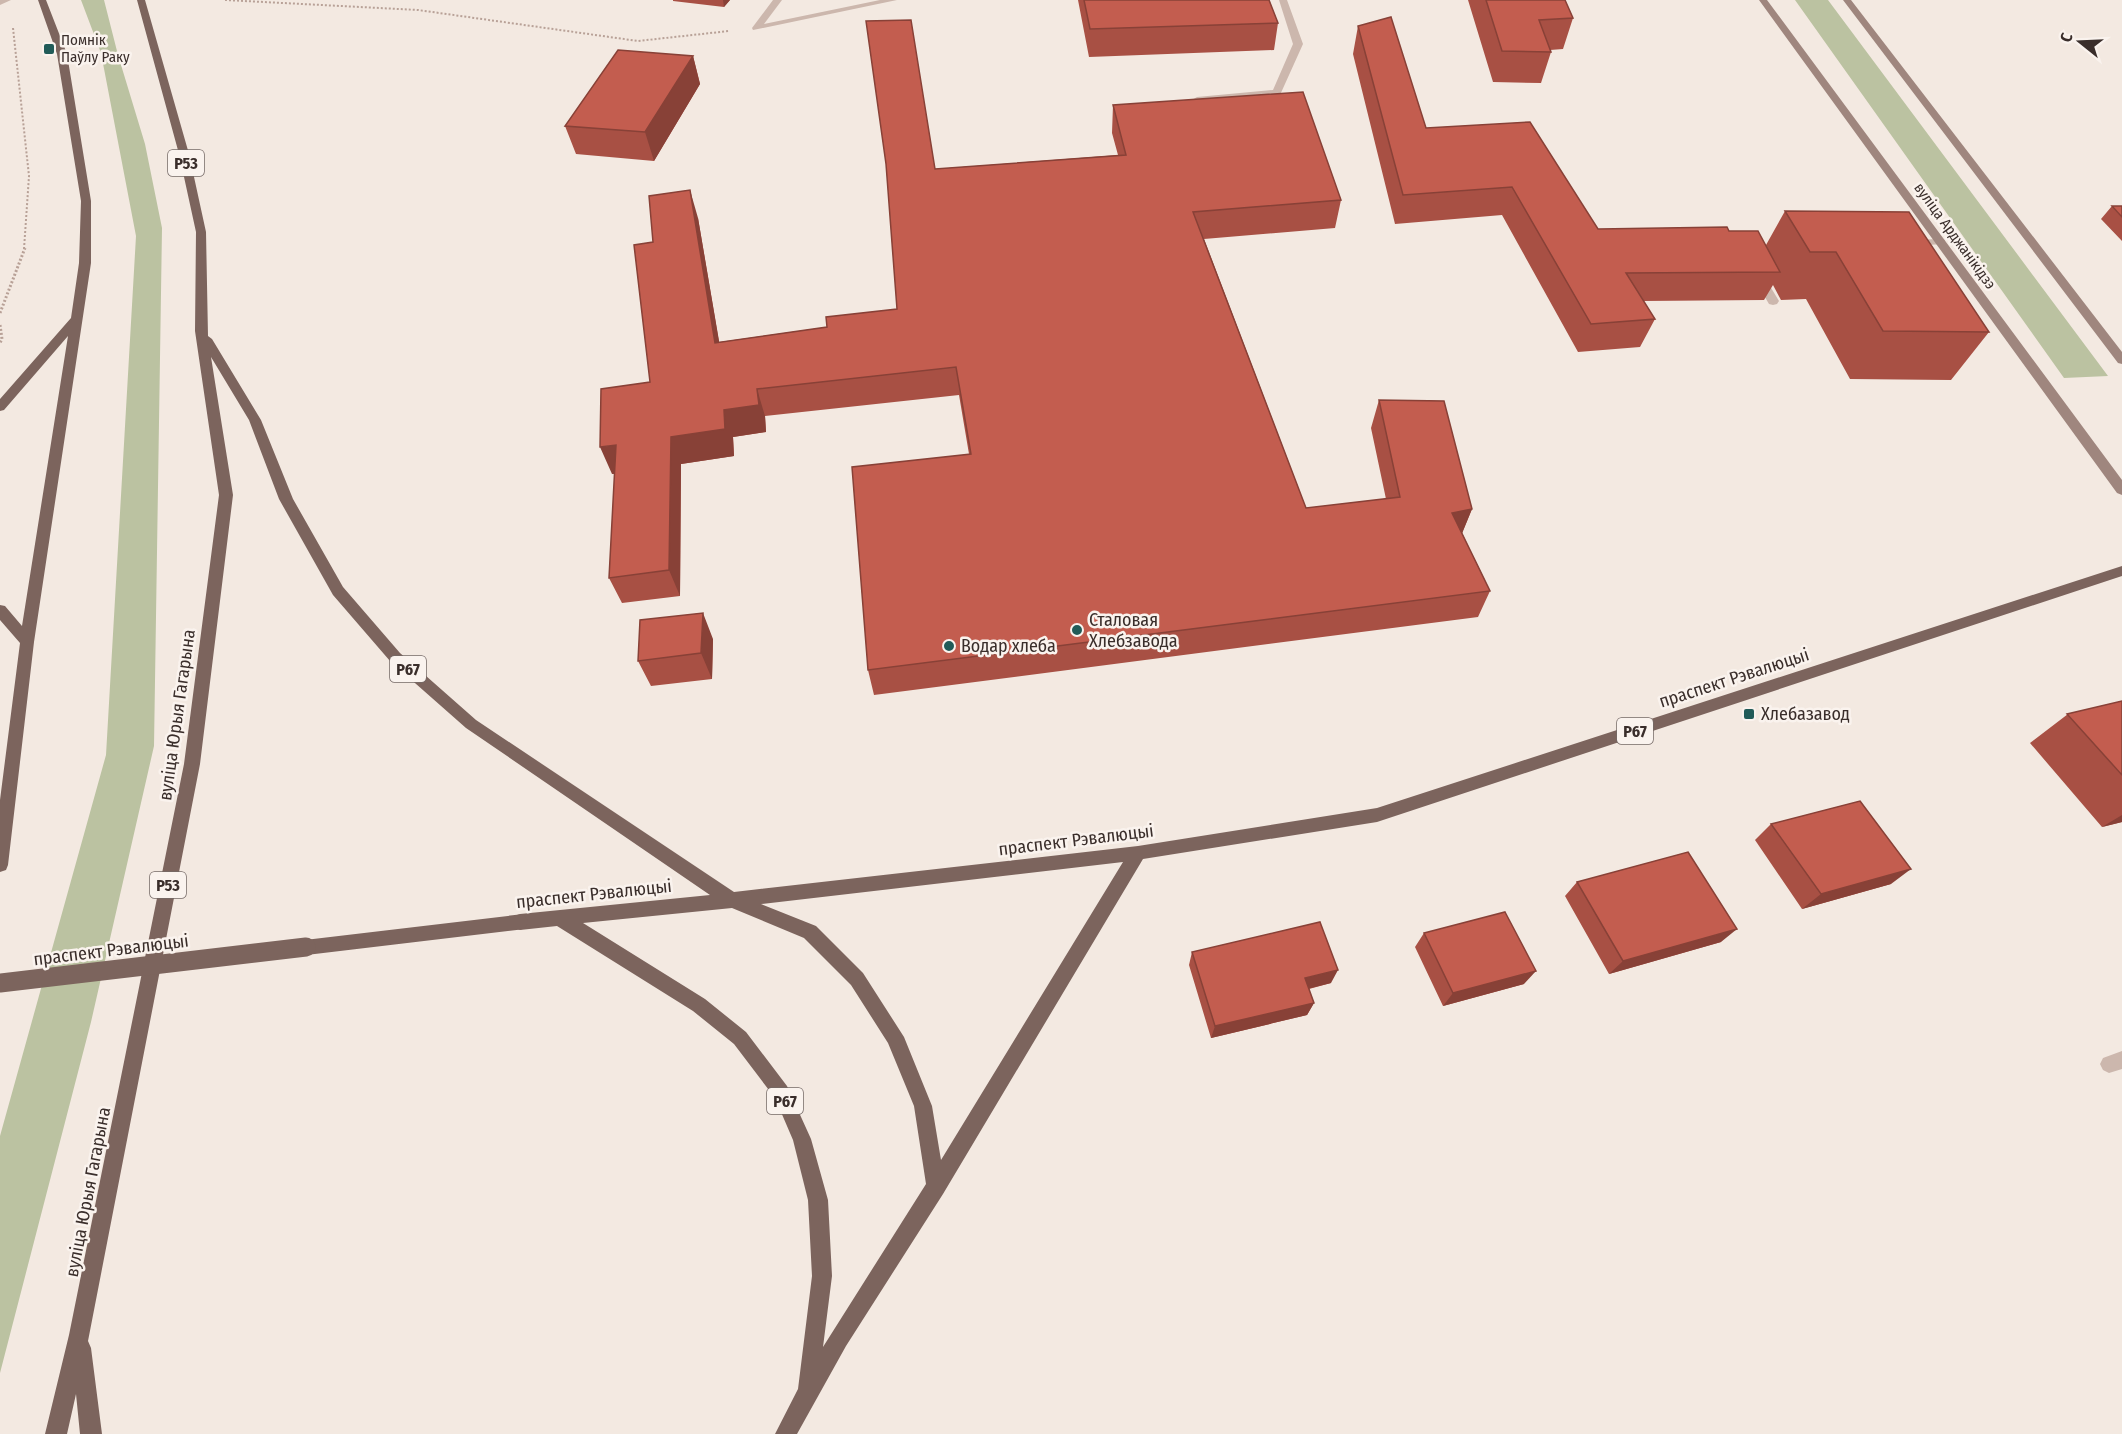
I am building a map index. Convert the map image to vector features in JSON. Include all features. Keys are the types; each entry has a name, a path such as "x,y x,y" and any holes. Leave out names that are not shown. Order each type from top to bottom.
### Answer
{"main road":[{"path":"0,865 27,642 85,263 86,201 62,54 42,0"},
{"name":"вуліца Юрыя Гагарына","path":"57,1434 79,1335 192,764 226,495 201,331 201,232 184,154 141,0"},
{"name":"вуліца Арджанікідзэ","path":"1763,0 2122,490"},
{"path":"1847,0 2122,360"},
{"path":"0,407 78,317"},
{"name":"Р67","path":"201,331 255,420 286,499 338,591 395,657 471,724 732,900 810,932 857,980 895,1037 923,1107 936,1187"},
{"name":"праспект Рэвалюцыі","path":"0,983 520,921 732,900 1138,853 1377,815 2122,572"},
{"path":"0,610 27,642"},
{"name":"Р67","path":"786,1434 807,1392 936,1187 1138,853"},
{"name":"Р67","path":"558,917 699,1005 740,1038 781,1092 802,1139 818,1200 822,1276 807,1392"},
{"path":"79,1335 91,1434"}],"street":[{"path":"0,2 8,0"},
{"path":"756,28 778,0"},
{"path":"756,28 893,0"},
{"path":"1187,101 1277,93 1298,44 1283,0"},
{"path":"1894,243 1941,242"},
{"path":"1753,266 1773,301"}],"path":[{"path":"225,0 418,10 638,41 756,28"},
{"path":"0,313 26,244 29,176 12,25"},
{"path":"0,324 2,339 0,343"}],"green space":[{"path":"81,0 104,0 145,144 162,228 154,746 91,1022 0,1373 0,1136 106,755 136,236 101,53"},
{"path":"1795,0 1828,0 2108,376 2064,378"}],"building":[{"path":"1084,0 1269,0 1278,23 1090,29"},
{"path":"1486,0 1565,0 1573,18 1539,20 1551,52 1502,51"},
{"path":"1391,17 1426,128 1530,122 1598,229 1727,227 1729,231 1758,231 1780,272 1626,273 1655,319 1591,324 1512,187 1403,195 1358,26"},
{"path":"911,20 935,169 1126,155 1113,105 1303,92 1341,200 1193,212 1306,508 1400,497 1379,400 1444,401 1472,509 1452,513 1490,591 868,670 852,467 971,454 956,367 757,389 759,405 724,410 725,429 671,437 669,570 609,578 616,445 600,447 601,389 650,382 634,245 653,242 649,196 690,190 715,343 827,327 826,317 897,309 886,164 866,21"},
{"path":"618,50 693,56 645,132 565,126"},
{"path":"2112,206 2122,206 2122,217"},
{"path":"1785,211 1909,212 1989,332 1883,331 1836,252 1810,252"},
{"path":"703,613 701,653 638,661 640,620"},
{"path":"2122,701 2122,775 2067,714"},
{"path":"1860,801 1911,869 1821,894 1771,824"},
{"path":"1688,852 1737,929 1623,961 1577,882"},
{"path":"1505,912 1536,971 1453,993 1424,933"},
{"path":"1320,922 1338,970 1305,978 1314,1003 1215,1026 1192,952"}],"place":[{"name":"Помнік Паўлу Раку","path":"49,49"},
{"name":"Сталовая Хлебзавода","path":"1077,630"},
{"name":"Водар хлеба","path":"949,646"},
{"name":"Хлебазавод","path":"1749,714"}]}
